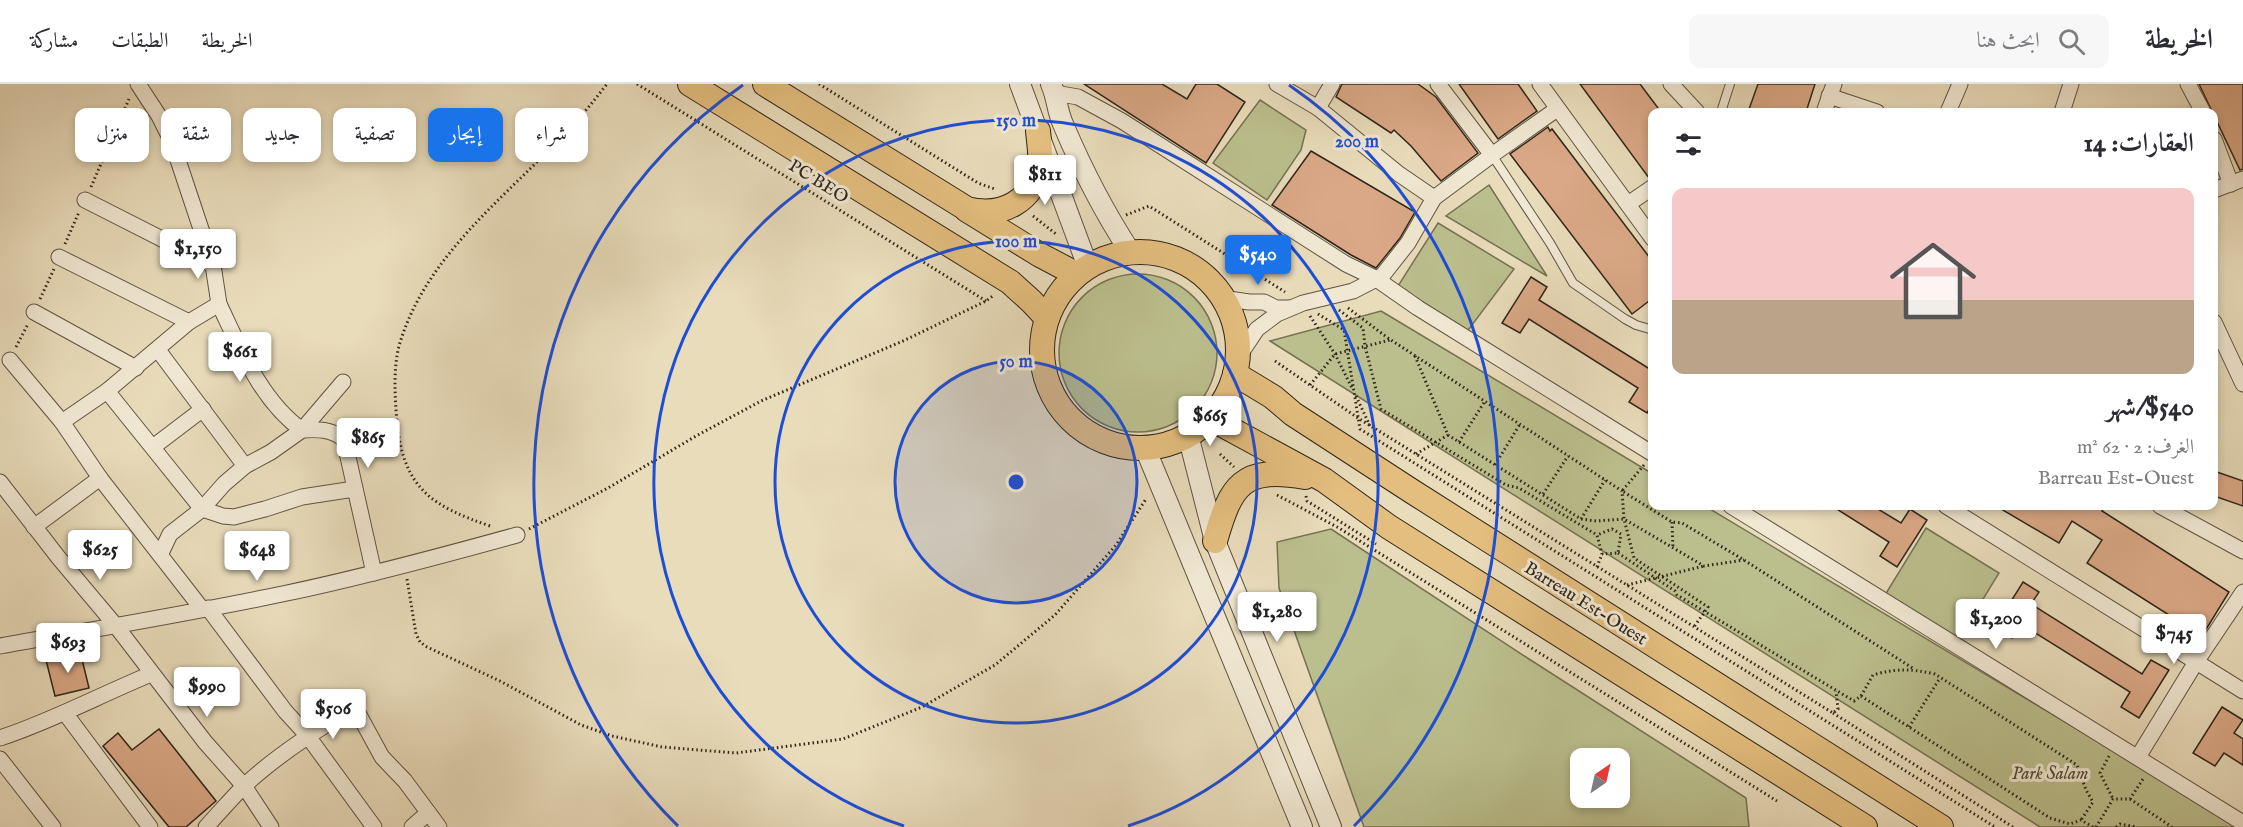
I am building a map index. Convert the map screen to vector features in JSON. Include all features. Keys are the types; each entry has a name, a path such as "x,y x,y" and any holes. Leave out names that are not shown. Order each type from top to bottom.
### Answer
{"main road":[{"path":"690,84 1010,282 1047,318"},
{"path":"765,84 1040,255 1082,271"},
{"path":"967,209 992,211 1007,208 1010,196 1029,191 1037,174 1040,158 1038,131"},
{"path":"1131,253 1161,255 1183,263 1202,275 1222,298 1235,327 1236,366 1229,390 1210,418 1188,435 1166,444 1145,448 1126,447 1093,436 1079,426 1061,408 1049,385 1042,352 1047,318 1054,302 1082,271 1116,255 1131,253"},
{"name":"Barreau Est-Ouest","path":"1236,366 1303,421 1530,568 1941,827"},
{"path":"1210,418 1324,480 1398,533 1865,827"},
{"path":"1215,541 1229,499 1248,480 1274,473 1324,480"}],"street":[{"path":"1020,84 1038,131 1082,271"},
{"path":"1277,84 1318,108 1398,174 1434,198"},
{"path":"1318,108 1332,84"},
{"path":"1438,84 1492,155"},
{"path":"1540,84 1648,232"},
{"path":"1671,84 1693,108"},
{"path":"1950,108 1960,84"},
{"path":"2063,108 2071,84"},
{"path":"2188,84 2201,108"},
{"path":"135,89 159,116 171,142 213,265 219,304 256,378 288,420 302,430 319,429 337,434 344,439 374,573"},
{"path":"1053,89 1062,121 1083,170 1131,253"},
{"path":"1053,89 1078,97 1122,121 1346,264 1375,278 1418,308 1648,451"},
{"path":"1825,108 1831,90 1869,108"},
{"path":"1236,366 1257,329 1277,314 1304,311 1353,291 1382,276 1408,243 1434,198 1557,109"},
{"path":"2218,146 2237,181 2218,188"},
{"path":"1628,204 1648,190"},
{"path":"85,200 213,265"},
{"path":"59,257 189,322"},
{"path":"1222,298 1264,302 1276,308 1304,311"},
{"path":"62,422 136,368 189,322 219,304"},
{"path":"34,312 136,368"},
{"path":"2218,331 2243,384"},
{"path":"158,350 245,466"},
{"path":"10,360 62,422 100,478 285,711 307,735 374,827"},
{"path":"161,554 170,534 202,508 245,466 271,452 302,430 343,382"},
{"path":"106,391 202,508 223,516 234,517 302,497 354,489"},
{"path":"153,447 203,409"},
{"path":"1188,435 1215,541 1331,827"},
{"path":"1145,448 1302,827"},
{"path":"34,527 100,478"},
{"path":"0,482 116,626 205,742 244,786 271,827"},
{"path":"1737,510 2243,823"},
{"path":"1952,510 2243,691"},
{"path":"2167,510 2243,551"},
{"path":"0,646 288,593 517,536"},
{"path":"2138,757 2196,662 2243,592"},
{"path":"0,738 28,729 151,674"},
{"path":"206,827 244,786 307,735 350,710 358,713 382,757 405,781 439,827"},
{"path":"65,713 150,827"},
{"path":"0,759 53,827"},
{"path":"412,827 428,813"}],"lane":[{"path":"1722,108 1730,84"},
{"path":"1492,155 1550,243 1573,283 1625,319 1648,329"}],"path":[{"path":"607,84 582,116 449,251 432,275 414,308 399,347 395,375 399,436 414,482 436,503 459,515 517,536 608,488 761,401 903,341 986,301 1010,282"},
{"name":"PC BEO","path":"637,84 986,301"},
{"path":"819,84 978,183 1010,196 1062,238"},
{"path":"10,360 135,89"},
{"path":"1111,221 1149,206 1209,242 1304,311 1344,330 1360,429 1995,827"},
{"path":"1597,567 1602,554 1597,536 1519,488 1506,485 1381,409 1365,346 1363,328 1338,309 1349,308 1391,340 1648,507"},
{"path":"1304,311 1327,311"},
{"path":"1304,311 1335,354 1370,426"},
{"path":"1310,385 1335,354 1391,340"},
{"path":"1414,354 1448,435 1581,519 1596,521 1624,519 1704,566"},
{"path":"1275,361 1370,426 2013,827"},
{"path":"1459,442 1485,401"},
{"path":"1495,465 1520,424"},
{"path":"1416,454 1448,435"},
{"path":"348,460 399,436"},
{"path":"1220,454 1248,480 1339,528 1777,801"},
{"path":"1543,495 1568,456"},
{"path":"1648,460 1622,491 1624,519 1634,558 1708,607 1694,627"},
{"path":"407,565 407,589 416,634 427,648 500,681 581,725 612,736 662,747 736,753 843,739 922,706 995,665 1055,615 1116,545 1159,480"},
{"path":"1581,519 1605,480"},
{"path":"1653,510 1672,522 1682,523 1744,560 1916,670"},
{"path":"1672,522 1673,548"},
{"path":"1597,536 1612,529 1621,534 1618,553"},
{"path":"1602,554 1618,553 1704,613 1854,701 1861,696 1873,675 1890,670 1916,670 1935,674 2077,765 2093,802 2081,820 2070,824 2050,818 1861,696"},
{"path":"1627,585 1704,566 1744,560"},
{"path":"1909,727 1940,678"},
{"path":"1833,713 1838,709 1836,691"},
{"path":"2113,799 2100,773 2116,744"},
{"path":"2130,799 2151,766"},
{"path":"2113,799 2130,799 2172,827"},
{"path":"2081,820 2094,827 2113,799"},
{"path":"2116,827 2120,824 2137,827"}],"green space":[{"path":"1260,100 1306,130 1301,150 1267,200 1213,163"},
{"path":"1489,185 1547,276 1446,216"},
{"path":"1438,223 1514,269 1466,333 1398,286"},
{"path":"1138,274 1168,280 1194,297 1211,323 1217,353 1211,383 1194,409 1168,426 1138,432 1108,426 1082,409 1065,383 1059,353 1065,323 1082,297 1108,280"},
{"name":"Park Salam","path":"1381,311 1648,471 1648,510 1712,510 2240,827 2040,827 1270,341"},
{"path":"1926,528 1999,573 1958,640 1885,595"},
{"path":"1331,529 1746,798 1749,827 1364,827 1279,588 1277,542"}],"building":[{"path":"1084,84 1162,84 1187,99 1196,84 1217,84 1245,102 1206,163"},
{"path":"1342,84 1418,84 1436,97 1478,153 1441,181 1394,130 1391,133 1336,97"},
{"path":"1459,84 1518,84 1537,111 1498,139"},
{"path":"1580,84 1640,84 1658,108 1648,108 1648,177"},
{"path":"1758,84 1815,84 1807,108 1749,108"},
{"path":"2199,84 2243,84 2243,169 2240,170 2218,124 2218,108 2210,108"},
{"path":"1548,127 1550,131 1552,129 1648,255 1648,302 1632,314 1510,154"},
{"path":"1311,151 1415,212 1400,238 1376,268 1351,255 1272,205"},
{"path":"1531,277 1547,287 1539,300 1648,368 1647,413 1629,402 1638,388 1529,319 1520,333 1502,323"},
{"path":"2218,472 2243,481 2243,506 2218,497"},
{"path":"1838,510 1880,510 1901,523 1912,510 1927,520 1897,567 1880,556 1889,542"},
{"path":"2003,510 2103,510 2229,592 2202,636 2087,563 2102,540 2072,521 2059,543"},
{"path":"2023,582 2039,592 2031,604 2142,674 2151,660 2169,670 2139,718 2121,707 2130,692 2021,624 2012,638 1995,627"},
{"path":"80,651 89,688 55,696 46,660"},
{"path":"2222,707 2243,720 2234,733 2243,739 2243,765 2224,753 2215,766 2193,753"},
{"path":"159,729 216,801 186,827 169,827 103,746 118,733 132,750"}]}
